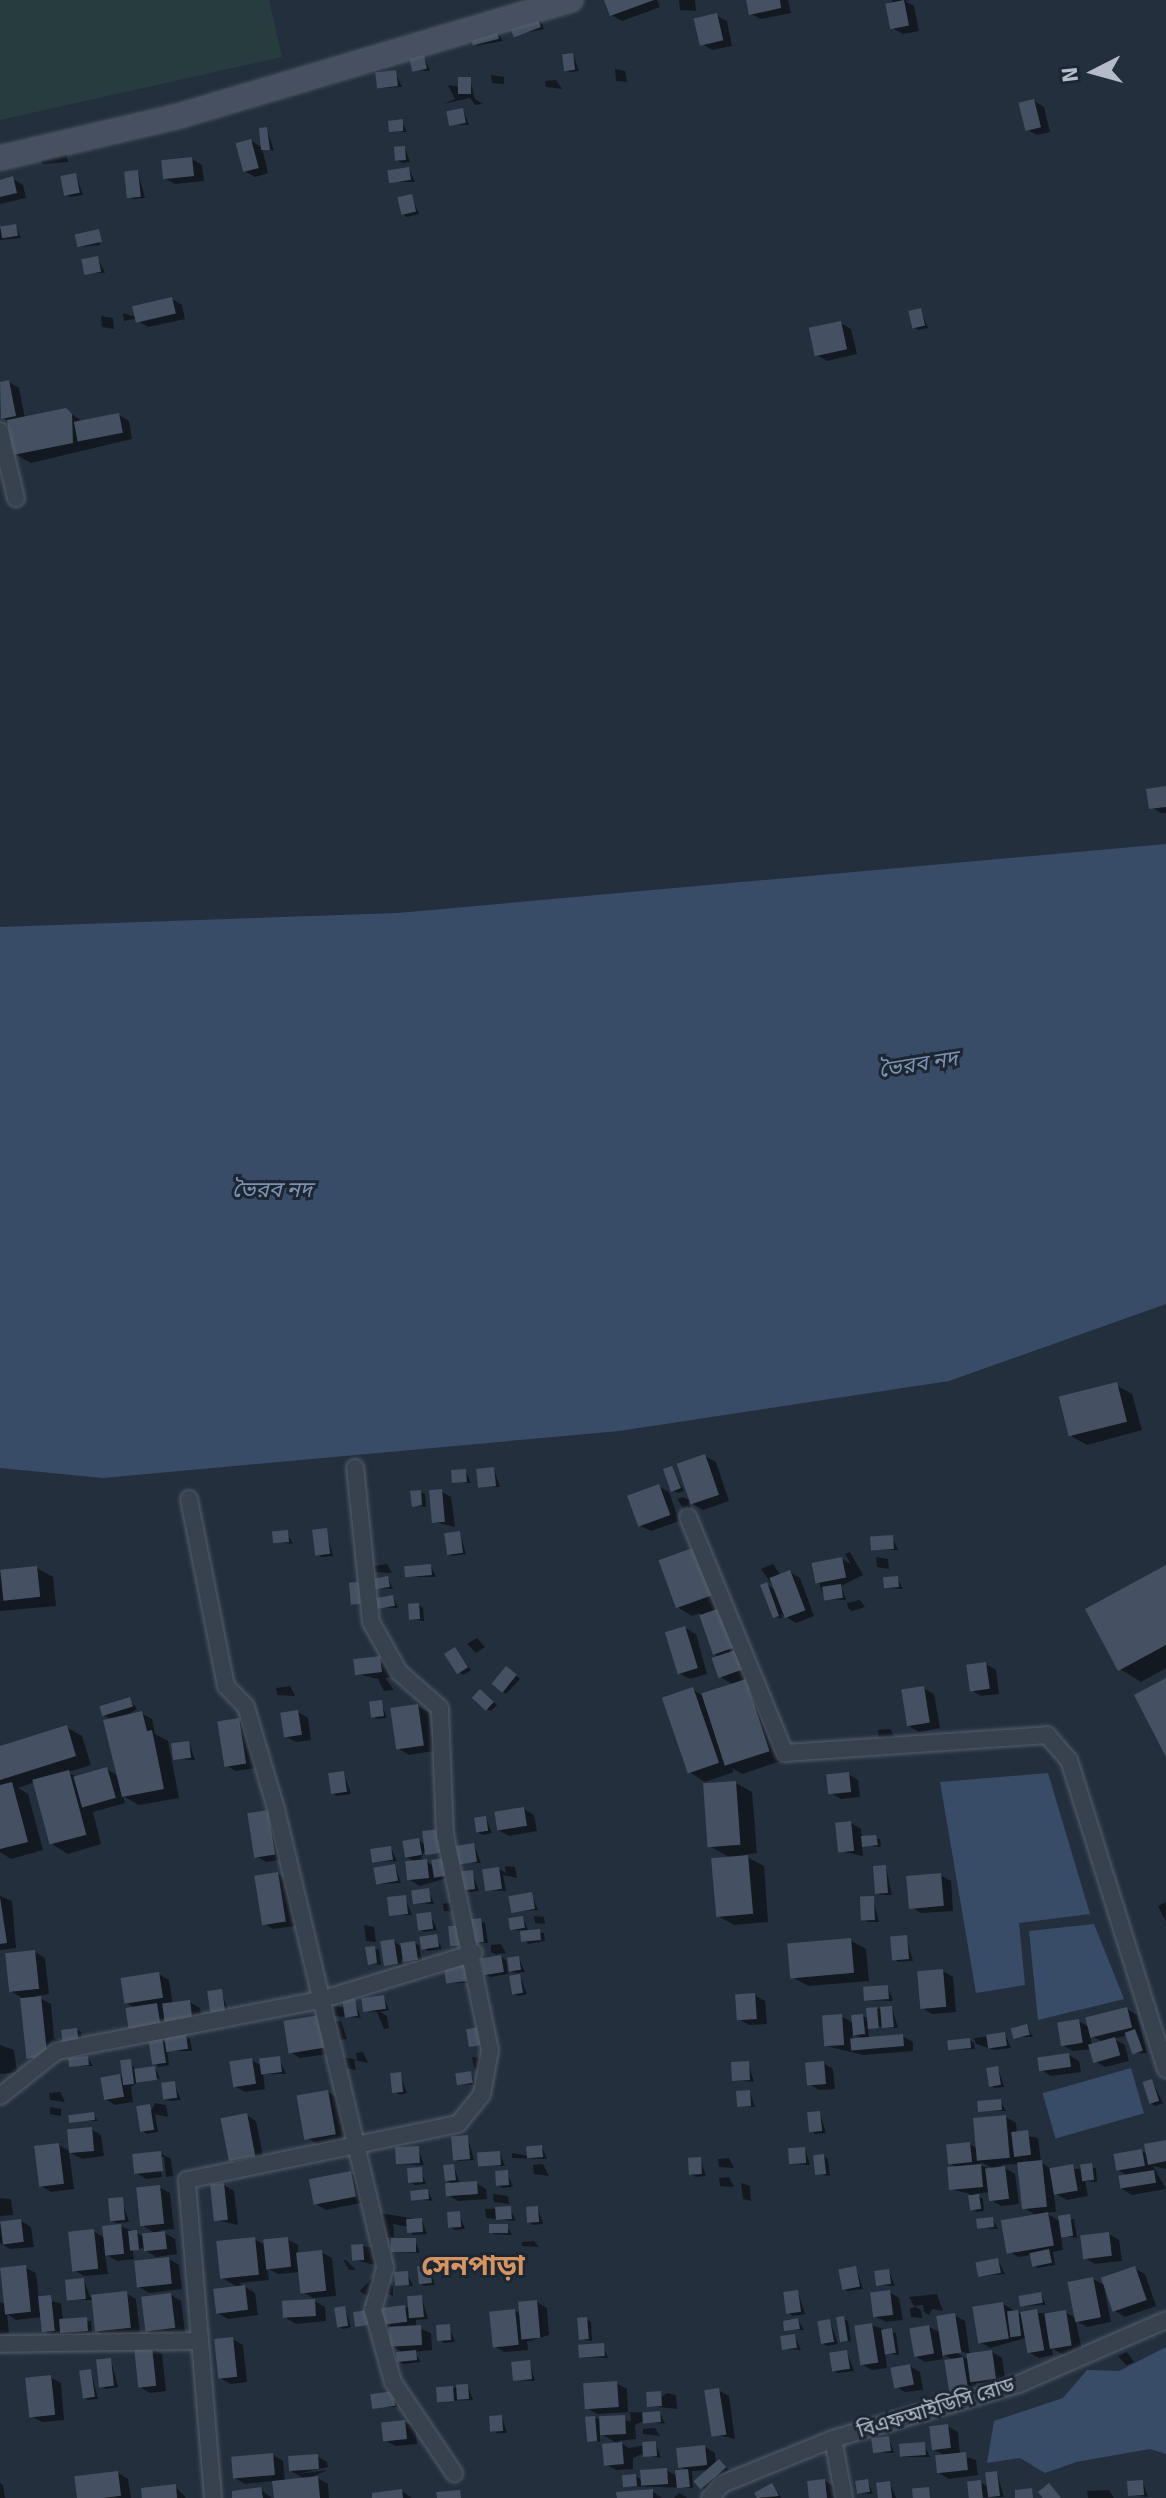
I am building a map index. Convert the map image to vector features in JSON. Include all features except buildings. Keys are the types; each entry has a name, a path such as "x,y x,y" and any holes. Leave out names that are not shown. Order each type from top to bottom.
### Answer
{"main road":[{"path":"0,158 179,116 571,0"}],"street":[{"path":"0,431 16,498"},
{"path":"213,2498 187,2180 458,2124 482,2094 490,2050 474,1953 445,1835 440,1708 399,1672 371,1622 355,1468"},
{"path":"189,1499 226,1686 246,1707 276,1809 385,2268 373,2310 393,2382 454,2473"},
{"path":"688,1517 785,1753 1047,1735 1069,1760 1166,2069"},
{"path":"0,2096 57,2051 320,2000 474,1953"},
{"name":"বিএফআইডিসি রোড","path":"710,2498 722,2484 833,2439 1019,2384 1166,2320"},
{"path":"0,2344 199,2341"},
{"path":"833,2439 844,2498"}],"green space":[{"path":"0,0 269,0 282,57 0,120"}],"water":[{"name":"ভৈরব নদ","path":"1166,844 1166,1304 949,1381 619,1431 103,1478 0,1468 0,927 398,913"},
{"path":"1048,1773 1090,1914 1019,1923 1025,1985 976,1993 940,1782"},
{"path":"1094,1924 1124,1999 1038,2020 1029,1931"},
{"path":"1131,2068 1144,2113 1056,2139 1043,2093"},
{"path":"1166,2347 1166,2454 1150,2449 1076,2462 1045,2473 1020,2458 987,2463 994,2421 1063,2398 1087,2370 1119,2371"}],"district":[{"name":"সেনপাড়া","path":"473,2266"}]}
